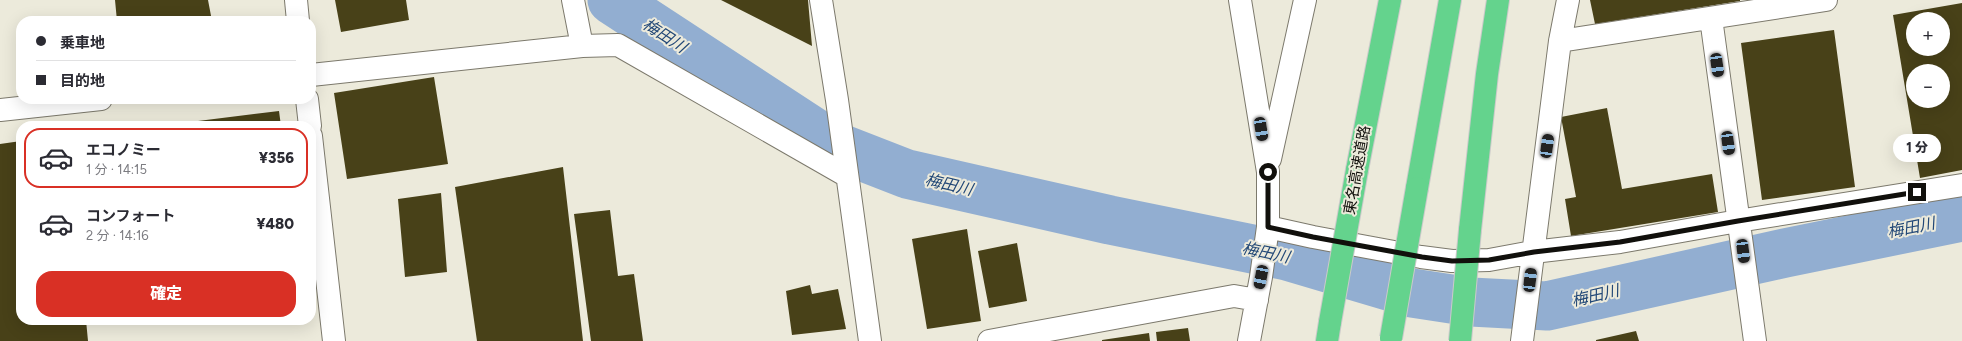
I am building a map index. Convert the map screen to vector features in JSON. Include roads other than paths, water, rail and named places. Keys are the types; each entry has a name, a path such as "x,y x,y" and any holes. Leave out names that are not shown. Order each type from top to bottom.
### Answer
{"highway":[{"name":"東名高速道路","path":"1329,332 1357,170 1390,0"},
{"path":"1390,339 1450,0"},
{"path":"1460,341 1470,230 1487,74 1498,0"}],"street":[{"path":"296,0 298,16"},
{"path":"821,0 837,100 870,341"},
{"path":"1240,0 1268,172 1268,227 1261,277 1249,341"},
{"path":"1268,172 1305,0"},
{"path":"1522,341 1560,41 1568,0"},
{"path":"1560,41 1826,0"},
{"path":"574,5 582,46"},
{"path":"1711,18 1755,341"},
{"path":"316,74 582,46 618,45 847,176"},
{"path":"0,110 56,104"},
{"path":"308,104 309,121"},
{"path":"316,181 334,341"},
{"path":"1268,227 1313,237 1452,261 1532,258 1620,242 1740,228 1962,185"},
{"path":"989,341 1234,296 1257,300"}],"waterway":[{"name":"梅田川","path":"612,0 835,146 907,174 1110,220 1287,256 1412,293 1471,302 1547,306 1785,253 1962,217"}]}
